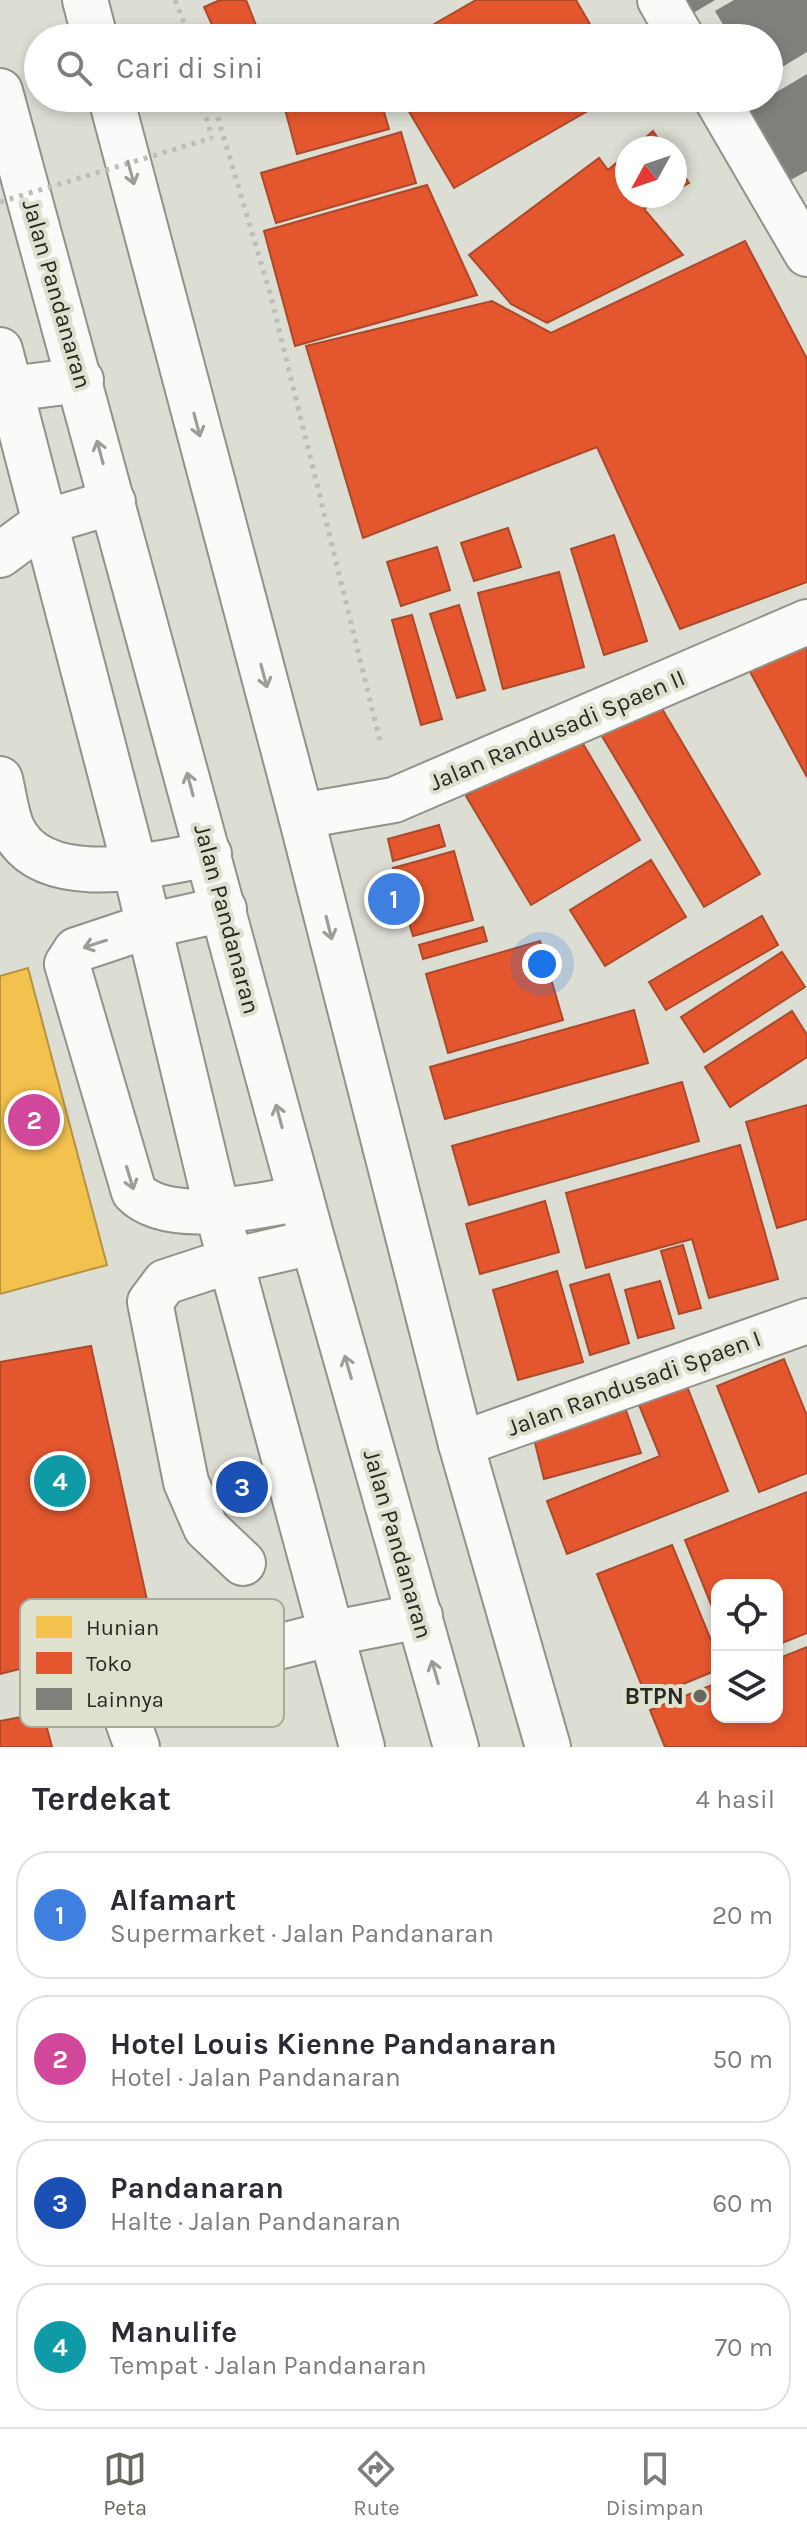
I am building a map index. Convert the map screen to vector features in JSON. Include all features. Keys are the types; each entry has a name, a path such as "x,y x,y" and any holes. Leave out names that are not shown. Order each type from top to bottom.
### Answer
{"main road":[{"path":"85,0 91,24"},
{"path":"660,0 674,24"},
{"name":"Jalan Pandanaran","path":"0,91 8,155 81,380 313,1242 456,1747"},
{"path":"115,112 301,816 461,1444 548,1747"},
{"path":"724,112 807,254"},
{"path":"81,380 3,374 135,868 218,1214 362,1747"},
{"path":"0,555 45,522 113,502"},
{"name":"Jalan Randusadi Spaen II","path":"301,816 394,800 807,622"},
{"path":"0,779 13,829 14,852 70,869 135,868 209,854"},
{"path":"224,909 148,926 76,950 67,964 134,1192 146,1204 218,1214 301,1198"},
{"path":"243,1563 206,1528 186,1482 150,1302 165,1282 313,1242"},
{"name":"Jalan Randusadi Spaen I","path":"461,1444 807,1321"},
{"path":"284,1645 420,1616"},
{"path":"130,1727 137,1747"}],"path":[{"path":"175,0 184,24"},
{"path":"0,202 212,138 205,112"},
{"path":"216,112 270,293 394,800"}],"building: Hunian":[{"path":"28,968 107,1265 0,1294 0,976"}],"building: Toko":[{"path":"220,0 246,0 255,24 212,24 204,7"},
{"path":"476,0 576,0 590,24 434,24"},
{"path":"286,112 384,112 389,129 297,154"},
{"path":"409,112 586,112 454,188"},
{"path":"401,132 416,183 276,223 261,173"},
{"path":"599,158 608,170 615,164 615,208 646,208 683,255 547,323 511,304 469,255"},
{"path":"427,185 477,295 295,346 264,231"},
{"path":"745,241 807,359 807,582 680,629 597,447 363,538 306,346 492,301 551,333"},
{"path":"508,528 521,567 474,581 461,543"},
{"path":"614,535 647,641 604,655 571,549"},
{"path":"437,547 450,590 401,606 387,562"},
{"path":"559,572 584,667 503,689 478,593"},
{"path":"459,605 485,690 457,698 430,614"},
{"path":"412,615 442,719 421,725 392,620"},
{"path":"807,636 807,777 748,668"},
{"path":"658,702 760,874 704,907 602,736"},
{"path":"576,732 640,840 531,905 466,796"},
{"path":"439,825 445,846 393,861 388,839"},
{"path":"454,851 473,920 413,936 393,868"},
{"path":"651,860 686,917 605,966 570,910"},
{"path":"762,916 778,945 666,1010 649,982"},
{"path":"483,927 487,941 423,959 419,945"},
{"path":"540,941 563,1020 448,1053 426,974"},
{"path":"782,952 805,987 704,1052 681,1017"},
{"path":"634,1010 648,1063 445,1119 430,1067"},
{"path":"792,1011 807,1035 807,1057 730,1107 705,1067"},
{"path":"682,1082 699,1141 469,1205 452,1146"},
{"path":"807,1105 807,1219 777,1228 746,1122"},
{"path":"740,1145 778,1279 709,1298 692,1239 586,1268 566,1193"},
{"path":"545,1201 559,1252 480,1274 466,1224"},
{"path":"683,1245 701,1308 679,1314 661,1251"},
{"path":"557,1271 583,1362 518,1380 493,1290"},
{"path":"609,1274 629,1343 590,1355 570,1285"},
{"path":"660,1281 674,1328 638,1338 625,1290"},
{"path":"91,1346 147,1599 20,1599 20,1669 0,1674 0,1362"},
{"path":"784,1359 807,1416 807,1473 759,1492 717,1386"},
{"path":"683,1376 728,1491 567,1554 547,1501 660,1456 635,1395"},
{"path":"622,1399 641,1453 544,1479 532,1431"},
{"path":"807,1492 807,1633 783,1643 783,1579 711,1579 711,1604 685,1540"},
{"path":"672,1545 711,1640 711,1672 647,1699 597,1574"},
{"name":"BTPN","path":"807,1647 807,1747 665,1747 650,1710 711,1685 711,1723 783,1723 783,1657"},
{"path":"20,1717 20,1727 47,1727 52,1747 0,1747 0,1721"}],"building: Lainnya":[{"path":"681,0 715,0 690,15"},
{"path":"734,0 807,0 807,52 783,67 783,24 723,24 715,11"},
{"path":"807,74 807,171 785,183 743,112 783,112 783,88"}],"place":[{"name":"Alfamart","path":"394,899"},
{"name":"Hotel Louis Kienne Pandanaran","path":"34,1120"},
{"name":"Manulife","path":"60,1481"},
{"name":"Pandanaran","path":"242,1487"},
{"name":"BTPN","path":"700,1696"}]}
